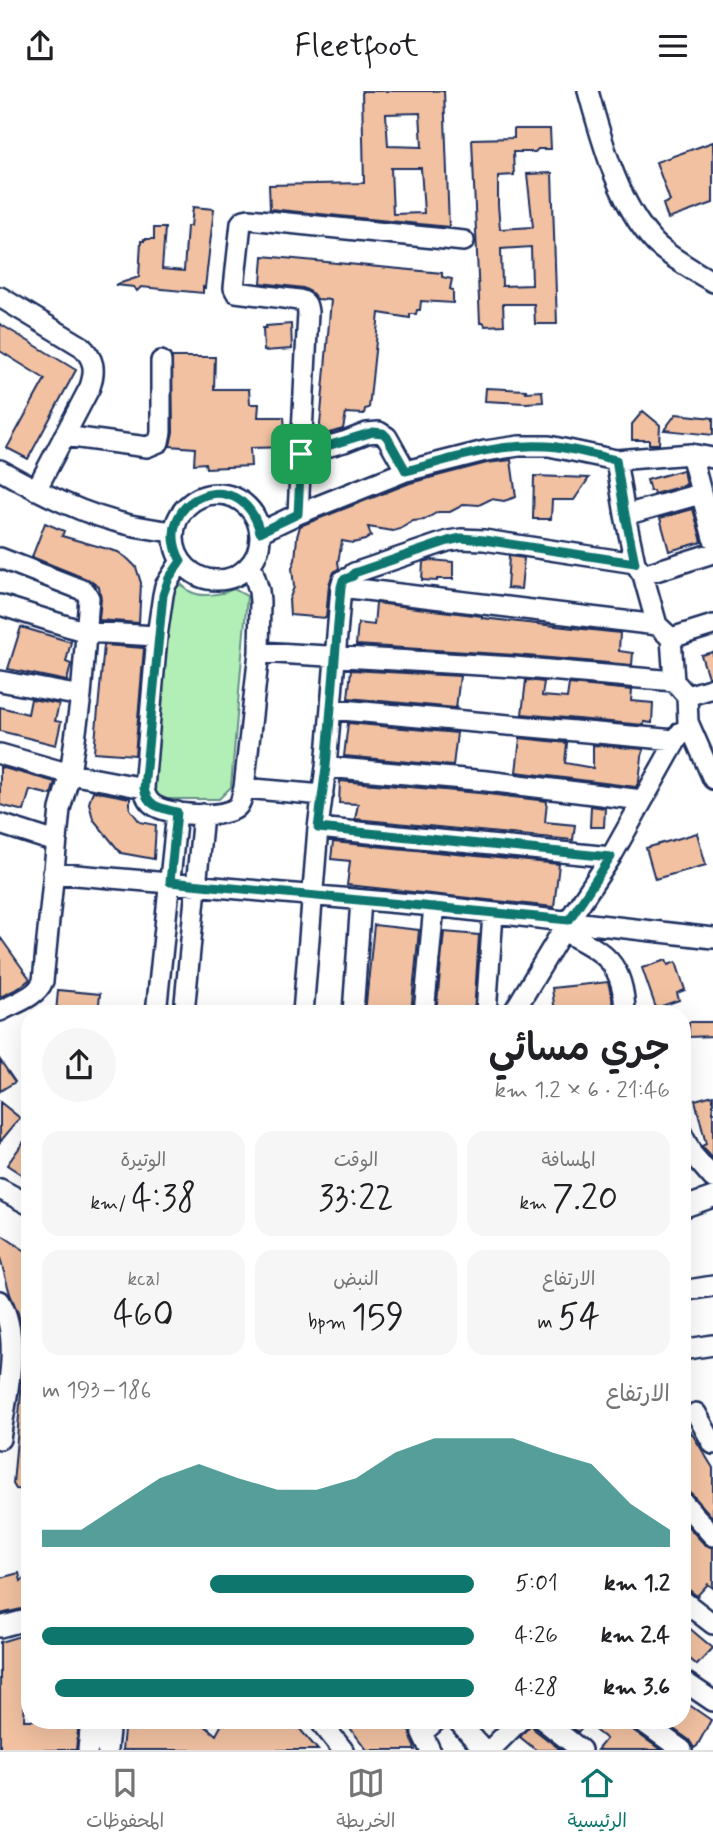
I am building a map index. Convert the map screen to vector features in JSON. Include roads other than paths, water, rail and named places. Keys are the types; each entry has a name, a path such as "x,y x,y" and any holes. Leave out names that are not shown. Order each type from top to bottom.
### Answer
{"street":[{"path":"588,91 616,177 635,219 656,245 713,282"},
{"path":"298,514 309,312 307,305 299,300 236,292 234,288 241,223 249,219 464,241"},
{"path":"0,297 81,346 94,363 90,387 36,490"},
{"path":"64,436 147,447 159,443 161,361"},
{"path":"301,454 367,433 379,432 387,437 406,471"},
{"path":"260,532 406,471 485,451 519,446 549,446 616,460 691,454 713,458"},
{"path":"691,454 713,538"},
{"path":"616,460 625,515 639,569 664,631 688,722 713,779"},
{"path":"0,470 79,509 129,525 173,532"},
{"path":"209,494 224,494 237,498 248,507 260,532 257,554 251,564 241,573 215,580 190,571 181,561 176,552 173,532 185,507 196,498 209,494"},
{"path":"625,515 700,494"},
{"path":"304,1005 343,580 354,573 461,538 639,569 713,553"},
{"path":"0,558 85,591 89,598 81,696 70,774 60,809 44,970 40,988 0,1011"},
{"path":"181,561 165,586 157,636 144,788 145,795 155,806 177,812 203,814 226,812 236,807 240,803 244,788 259,652 259,591 251,564"},
{"path":"341,587 664,631 713,625"},
{"path":"0,605 86,632 157,636"},
{"path":"259,652 514,667 681,689 713,688"},
{"path":"0,681 81,696"},
{"path":"331,709 675,740"},
{"path":"518,1005 611,857 675,740 688,722"},
{"path":"0,754 70,774 144,788"},
{"path":"326,767 487,781 642,800"},
{"path":"244,788 323,795"},
{"path":"157,1005 177,812"},
{"path":"185,1005 203,814"},
{"path":"0,824 56,842"},
{"path":"318,828 611,857"},
{"path":"53,873 434,906 566,925 713,938"},
{"path":"354,1005 361,900"},
{"path":"425,1005 434,906"},
{"path":"487,1005 493,913"},
{"path":"566,925 613,965 621,985 624,1005"},
{"path":"691,1152 713,1178"},
{"path":"0,1189 21,1200"},
{"path":"691,1205 713,1198"},
{"path":"691,1290 713,1286"},
{"path":"0,1439 11,1332 2,1309"},
{"path":"691,1349 713,1345"},
{"path":"697,1413 713,1444"},
{"path":"691,1511 713,1536"},
{"path":"691,1606 713,1624"},
{"path":"0,1627 21,1621"},
{"path":"691,1686 713,1701"},
{"path":"88,1750 90,1729"},
{"path":"107,1750 109,1729"},
{"path":"326,1729 343,1750"},
{"path":"427,1729 422,1733 430,1750"},
{"path":"465,1729 484,1750"},
{"path":"490,1750 511,1729"},
{"path":"554,1729 581,1750"},
{"path":"653,1729 682,1750"}]}
